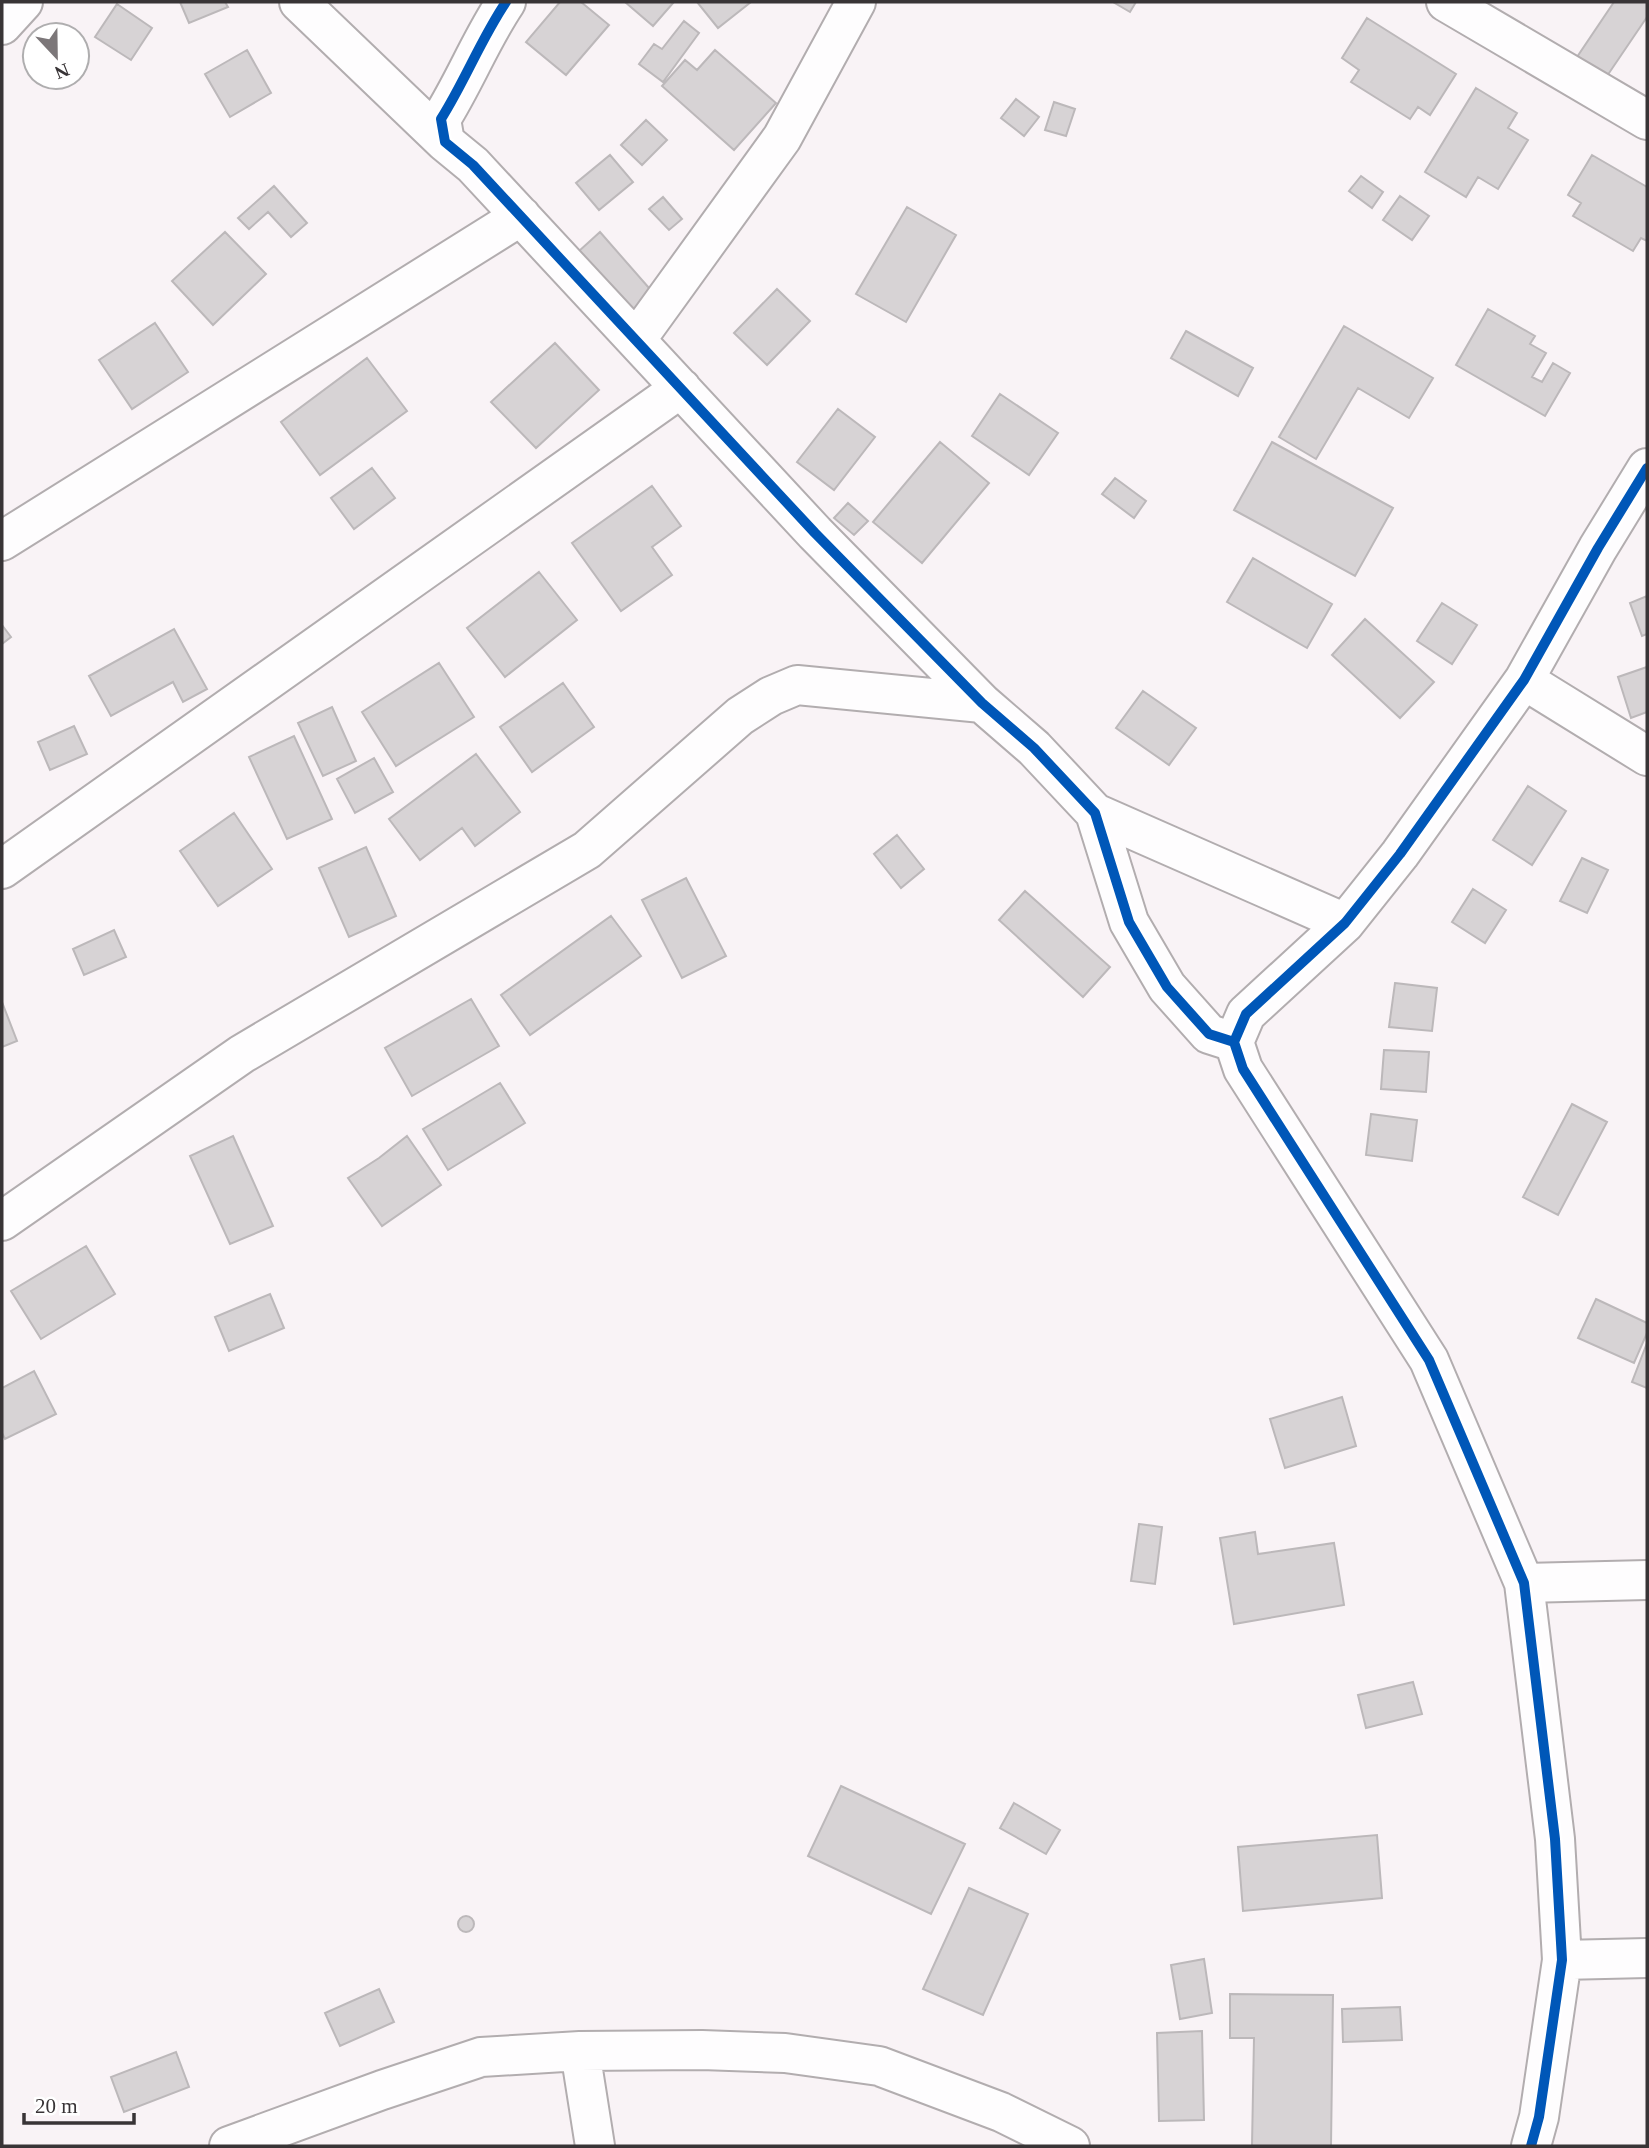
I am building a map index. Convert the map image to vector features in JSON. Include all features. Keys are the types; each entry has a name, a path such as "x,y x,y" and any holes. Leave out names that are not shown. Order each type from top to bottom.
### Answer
{"street":[{"path":"2,25 23,2"},
{"path":"299,2 445,142 473,164 815,533 982,703 1034,748 1095,813 1345,923"},
{"path":"445,142 441,119 460,89 487,30 506,2"},
{"path":"636,340 782,138 856,2"},
{"path":"1446,2 1647,120"},
{"path":"2,541 521,216"},
{"path":"2,869 681,388"},
{"path":"1531,2146 1539,2117 1562,1960 1555,1839 1524,1583 1429,1360 1243,1069 1234,1042 1247,1014 1345,923 1400,853 1524,680 1598,548 1647,468"},
{"path":"1524,680 1647,756"},
{"path":"2,1222 242,1054 587,850 740,716 771,696 797,685 982,703"},
{"path":"1095,813 1129,922 1167,987 1209,1034 1234,1042"},
{"path":"1524,1583 1647,1580"},
{"path":"1562,1960 1647,1958"},
{"path":"229,2146 481,2057 580,2051 702,2050 785,2053 879,2066 1001,2112 1070,2146"},
{"path":"580,2051 594,2146"}],"building":[{"path":"180,2 225,2 228,7 189,23"},
{"path":"560,2 581,2 609,25 566,75 526,42"},
{"path":"625,2 674,2 653,26"},
{"path":"697,2 751,2 718,28"},
{"path":"1113,2 1136,2 1130,12"},
{"path":"1614,2 1647,2 1647,17 1605,79 1575,60"},
{"path":"117,4 152,28 131,60 95,37"},
{"path":"1367,18 1456,74 1430,115 1418,107 1410,119 1351,82 1359,70 1342,58"},
{"path":"684,21 699,33 663,82 639,64 654,44 662,49"},
{"path":"247,50 271,93 230,117 205,74"},
{"path":"715,50 776,103 734,150 662,86 685,60 697,70"},
{"path":"1476,88 1517,113 1508,128 1528,140 1498,189 1478,177 1466,197 1425,172"},
{"path":"1016,99 1039,117 1024,136 1001,118"},
{"path":"1054,102 1075,109 1066,136 1045,130"},
{"path":"646,120 667,140 642,165 621,145"},
{"path":"610,155 633,182 599,210 576,183"},
{"path":"1592,155 1647,187 1647,241 1641,238 1633,251 1573,216 1581,203 1568,195"},
{"path":"1361,176 1383,192 1372,208 1349,191"},
{"path":"274,186 307,223 291,237 268,212 249,229 238,218"},
{"path":"1400,196 1429,216 1412,240 1383,220"},
{"path":"663,197 682,219 669,230 649,209"},
{"path":"907,207 956,235 906,322 856,294"},
{"path":"225,232 266,274 213,325 172,281"},
{"path":"600,232 656,296 634,315 579,251"},
{"path":"777,289 810,321 767,365 734,333"},
{"path":"1488,309 1535,336 1530,344 1546,353 1532,377 1542,382 1553,363 1570,373 1545,416 1456,365"},
{"path":"155,323 188,372 132,409 99,360"},
{"path":"1344,326 1433,378 1409,418 1358,388 1316,459 1279,437"},
{"path":"1186,331 1253,368 1238,396 1171,358"},
{"path":"555,343 599,390 536,448 491,402"},
{"path":"367,358 407,411 320,475 281,422"},
{"path":"1000,394 1058,433 1029,475 972,436"},
{"path":"838,409 875,437 834,490 797,462"},
{"path":"940,442 989,483 922,563 873,522"},
{"path":"1272,442 1393,508 1355,576 1234,510"},
{"path":"372,468 395,498 354,529 331,498"},
{"path":"1115,478 1146,501 1134,518 1102,494"},
{"path":"652,486 681,526 652,547 672,575 621,611 572,543"},
{"path":"848,503 868,521 854,535 834,518"},
{"path":"1253,558 1332,604 1307,648 1227,602"},
{"path":"539,572 577,620 505,677 467,628"},
{"path":"1647,596 1647,634 1642,636 1630,603"},
{"path":"1442,603 1477,625 1452,664 1417,641"},
{"path":"1365,619 1434,682 1400,718 1332,655"},
{"path":"2,625 11,637 2,644"},
{"path":"174,629 207,689 183,702 173,682 111,716 89,676"},
{"path":"439,663 474,717 396,766 362,712"},
{"path":"1647,667 1647,712 1631,718 1618,677"},
{"path":"563,683 594,727 532,772 500,727"},
{"path":"1143,691 1196,728 1169,765 1116,728"},
{"path":"332,707 356,761 323,776 298,723"},
{"path":"74,726 87,754 50,770 38,742"},
{"path":"294,736 332,819 287,839 249,757"},
{"path":"476,754 520,812 475,846 462,828 420,860 389,819"},
{"path":"374,758 393,792 355,813 337,779"},
{"path":"1528,786 1566,811 1532,865 1493,840"},
{"path":"234,813 272,869 218,906 180,851"},
{"path":"897,835 924,869 901,888 874,854"},
{"path":"366,847 396,916 349,937 319,868"},
{"path":"1582,858 1608,870 1587,913 1560,901"},
{"path":"686,878 726,956 682,978 642,900"},
{"path":"1473,889 1506,910 1485,943 1452,922"},
{"path":"1025,891 1110,967 1083,997 999,920"},
{"path":"611,916 641,956 530,1035 501,995"},
{"path":"114,930 126,957 84,975 73,949"},
{"path":"1395,983 1437,988 1432,1031 1389,1027"},
{"path":"471,999 499,1046 412,1096 385,1048"},
{"path":"2,1002 17,1041 2,1047"},
{"path":"1384,1050 1429,1052 1426,1092 1381,1089"},
{"path":"500,1083 525,1123 448,1170 423,1129"},
{"path":"1572,1104 1607,1122 1558,1215 1523,1197"},
{"path":"1371,1114 1417,1120 1412,1161 1366,1155"},
{"path":"233,1136 273,1226 230,1244 190,1156"},
{"path":"407,1136 441,1185 382,1226 348,1178"},
{"path":"86,1246 115,1294 41,1339 11,1291"},
{"path":"270,1294 284,1328 229,1351 215,1317"},
{"path":"1596,1299 1647,1323 1647,1333 1634,1363 1578,1338"},
{"path":"1647,1343 1647,1388 1632,1382"},
{"path":"34,1371 56,1414 5,1439 2,1433 2,1388"},
{"path":"1342,1397 1356,1446 1285,1468 1270,1419"},
{"path":"1139,1524 1162,1527 1155,1584 1131,1581"},
{"path":"1255,1532 1258,1554 1334,1543 1344,1605 1234,1624 1220,1538"},
{"path":"1413,1682 1422,1714 1366,1728 1358,1695"},
{"path":"841,1786 965,1844 931,1914 808,1856"},
{"path":"1014,1803 1060,1830 1046,1854 1000,1828"},
{"path":"1377,1835 1382,1898 1243,1911 1238,1847"},
{"path":"969,1888 1028,1914 983,2015 923,1989"},
{"path":"466,1916 474,1924 466,1932 458,1924"},
{"path":"1204,1959 1212,2013 1180,2019 1171,1965"},
{"path":"379,1989 394,2022 340,2046 325,2013"},
{"path":"1230,1994 1333,1995 1331,2146 1252,2146 1254,2038 1230,2038"},
{"path":"1400,2007 1402,2040 1343,2042 1342,2009"},
{"path":"1202,2031 1204,2120 1159,2121 1157,2033"},
{"path":"176,2052 189,2087 124,2112 111,2077"}],"cycle path":[{"path":"506,2 441,119 445,142 473,165 815,533 982,703 1034,748 1095,813 1129,922 1167,987 1209,1034 1234,1042"},
{"path":"1531,2146 1539,2117 1562,1960 1555,1839 1524,1583 1429,1360 1243,1069 1234,1042 1246,1014 1345,923 1400,854 1524,680 1598,548 1647,468"}]}
